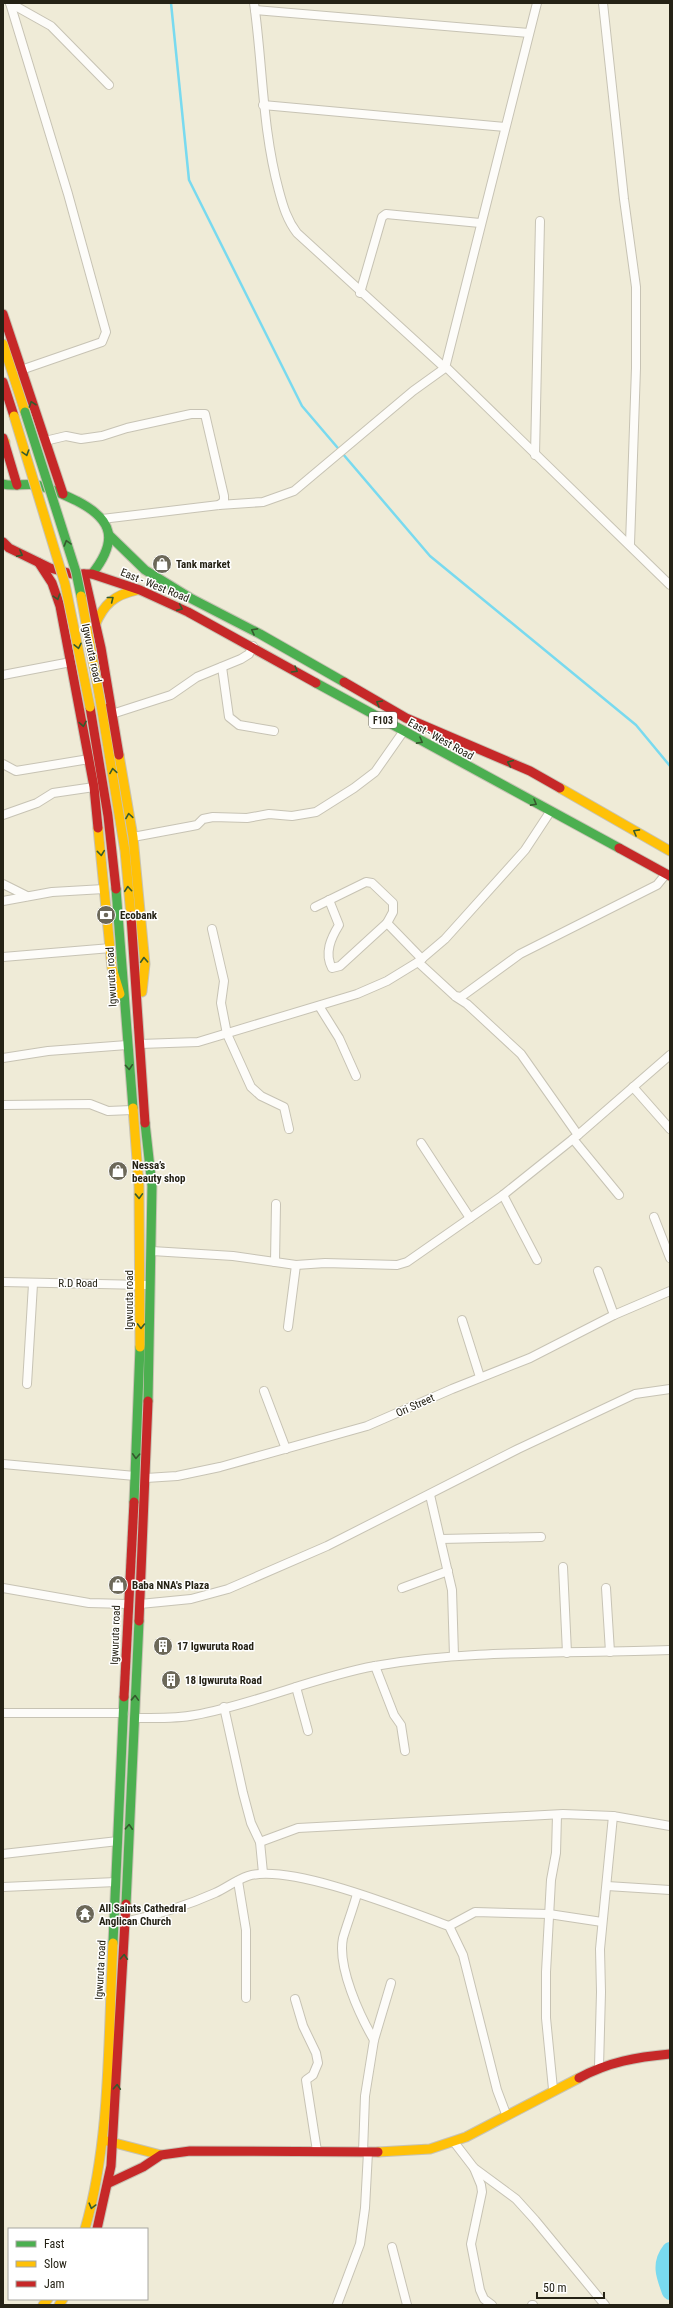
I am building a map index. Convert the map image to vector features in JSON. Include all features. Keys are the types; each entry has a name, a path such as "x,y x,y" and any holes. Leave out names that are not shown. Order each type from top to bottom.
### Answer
{"main road":[{"path":"3,314 63,494"},
{"name":"Igwuruta road","path":"3,344 76,572 101,705 125,851 152,1186 152,1285 146,1478 125,1922 111,2166 109,2182 97,2228"},
{"name":"Igwuruta road","path":"3,382 65,584 90,707 108,816 121,942 127,1045 139,1186 141,1285 135,1476 103,2140 95,2195 85,2228"},
{"path":"4,442 10,485"},
{"path":"3,493 10,485 30,484 63,494 95,510 102,519 109,535 109,549 104,560 88,574 132,837 145,964 138,1012"},
{"name":"East - West Road","path":"109,535 145,570 192,599 406,718 530,771 670,851"},
{"name":"East - West Road","path":"3,542 9,548 38,563 72,574 88,574 140,590 188,612 253,646 403,732 668,875"},
{"path":"38,563 52,583 60,606 71,662 94,787 112,968 125,1014"},
{"path":"96,625 102,608 110,599 120,593 140,590"},
{"path":"321,685 325,672"},
{"path":"103,2140 161,2155 221,2150 366,2152 430,2149 454,2142 553,2089 599,2068 637,2057 670,2054"},
{"path":"114,2126 128,2141 138,2148"},
{"path":"109,2182 161,2155"},
{"path":"100,2163 136,2169"}],"street":[{"path":"10,3 51,26 109,85"},
{"path":"10,3 68,194 106,332 102,342 21,370"},
{"path":"102,519 219,505 263,502 294,491 413,391 445,368 504,127 537,3"},
{"path":"603,3 636,287 636,368 630,544"},
{"path":"529,33 254,6 263,105 276,180 289,222 297,233 360,293 445,368 447,368 535,455 630,544 670,585"},
{"path":"263,105 504,127"},
{"path":"360,293 382,217 386,214 480,223"},
{"path":"535,455 540,221"},
{"path":"45,441 66,436 81,438 102,436 127,428 190,414 205,414 224,496 224,501 219,505"},
{"path":"112,714 171,695 197,677 249,654 253,646"},
{"path":"3,675 71,662"},
{"path":"222,667 229,717 239,725 274,731"},
{"path":"132,837 197,825 203,819 213,817 247,818 269,814 292,816 316,812 354,788 375,772 403,732"},
{"path":"3,764 16,771 89,759"},
{"path":"3,815 37,803 53,793 94,787"},
{"path":"140,1044 198,1042 357,994 387,981 420,960 445,939 488,893 525,850 550,812"},
{"path":"456,997 464,995 520,954 657,885 668,875"},
{"path":"315,907 329,900 366,882 372,883 393,902 393,912 387,923 340,966 332,968 329,940 339,925 329,900"},
{"path":"3,884 27,896"},
{"path":"3,901 52,892 104,889"},
{"path":"387,923 456,997 467,1004 521,1054 576,1137 619,1195"},
{"path":"212,929 224,982 221,1003 227,1034 251,1087 261,1096 284,1107 289,1129"},
{"path":"3,957 111,948"},
{"path":"319,1006 339,1038 356,1076"},
{"path":"3,1058 48,1051 127,1045"},
{"path":"152,1251 233,1256 296,1265 325,1263 397,1265 407,1262 503,1195 576,1137 670,1055"},
{"path":"633,1087 670,1129"},
{"path":"3,1105 90,1104 108,1111 132,1110"},
{"path":"421,1143 470,1218"},
{"path":"503,1195 537,1260"},
{"path":"275,1262 276,1204"},
{"path":"654,1217 670,1258"},
{"path":"288,1327 296,1265"},
{"path":"598,1271 614,1315"},
{"name":"R.D Road","path":"3,1282 33,1284 152,1285"},
{"path":"27,1384 33,1284"},
{"name":"Ori Street","path":"146,1478 178,1476 220,1467 368,1426 480,1377 530,1358 614,1315 670,1291"},
{"path":"462,1320 480,1377"},
{"path":"140,1604 191,1599 228,1589 327,1546 518,1449 635,1394 670,1389"},
{"path":"264,1391 286,1449"},
{"path":"3,1464 135,1476"},
{"path":"430,1495 454,1602 454,1656"},
{"path":"441,1540 540,1537"},
{"path":"563,1567 567,1654"},
{"path":"402,1588 448,1571"},
{"path":"3,1588 82,1602 128,1604"},
{"path":"606,1588 610,1652"},
{"path":"135,1718 175,1718 224,1708 340,1673 375,1666 454,1656 670,1650"},
{"path":"375,1666 394,1715 401,1725 405,1751"},
{"path":"296,1687 308,1731"},
{"path":"224,1708 251,1823 260,1842 264,1873"},
{"path":"3,1713 124,1713"},
{"path":"260,1842 298,1828 439,1819 557,1815 613,1816 670,1826"},
{"path":"553,2089 546,2018 546,1972 551,1880 556,1853 557,1815"},
{"path":"599,2068 601,1992 600,1949 613,1816"},
{"path":"3,1854 118,1841"},
{"path":"125,1922 161,1914 247,1877 264,1873 294,1876 357,1894 449,1926 463,1955 497,2090 506,2114"},
{"path":"238,1881 246,1930 246,1998"},
{"path":"3,1887 116,1882"},
{"path":"607,1886 670,1890"},
{"path":"357,1894 343,1939 344,1959 352,1996 360,2017 374,2040"},
{"path":"449,1926 475,1912 549,1914 602,1922"},
{"path":"337,2305 360,2244 366,2152 365,2096 374,2040 391,1983"},
{"path":"295,1999 303,2026 316,2053 318,2063 313,2075 306,2080 317,2151"},
{"path":"454,2142 474,2168 481,2185 482,2192 471,2244 480,2290 484,2299 492,2305"},
{"path":"474,2168 516,2199 605,2305"},
{"path":"392,2246 407,2305"}],"waterway":[{"path":"171,3 189,180 302,406 430,556 636,725 670,766"},
{"path":"670,2250 664,2265 664,2275 670,2292"}],"traffic: fast":[{"path":"25,412 76,572 81,596"},
{"path":"3,484 37,485 47,488 77,501 99,516 105,524 108,532 108,541 106,551 92,574"},
{"path":"109,535 145,570 192,599 260,634 344,682"},
{"path":"316,683 619,848"},
{"path":"116,889 133,1108"},
{"path":"145,1123 152,1186 148,1401"},
{"path":"134,1502 140,1347"},
{"path":"126,1904 139,1621"},
{"path":"113,1943 124,1697"}],"traffic: slow":[{"path":"3,344 25,412"},
{"path":"14,416 65,584 90,707"},
{"path":"3,448 5,442"},
{"path":"95,625 106,606 116,598 137,590"},
{"path":"81,596 101,705"},
{"path":"101,705 125,851 131,916"},
{"path":"119,755 133,837 145,964 142,992"},
{"path":"560,788 670,851"},
{"path":"98,828 112,968 120,994"},
{"path":"133,1108 139,1186 140,1347"},
{"path":"85,2228 100,2160 104,2124 109,2051 113,1943"},
{"path":"378,2152 430,2149 466,2137 579,2078"},
{"path":"107,2141 161,2155"},
{"path":"43,2305 47,2300"},
{"path":"59,2305 62,2300"}],"traffic: jam":[{"path":"3,314 63,494"},
{"path":"3,382 14,416"},
{"path":"3,438 17,485"},
{"path":"3,542 9,548 50,568 72,574 92,574 140,590 188,612 316,683"},
{"path":"39,563 52,583 60,606 94,787 98,828"},
{"path":"84,574 101,648 119,755"},
{"path":"344,682 406,718 530,771 560,788"},
{"path":"90,707 108,816 116,889"},
{"path":"619,848 670,876"},
{"path":"131,916 145,1123"},
{"path":"139,1621 148,1401"},
{"path":"124,1697 134,1502"},
{"path":"97,2228 111,2166 126,1904"},
{"path":"579,2078 590,2072 623,2061 670,2054"},
{"path":"109,2183 143,2167 161,2155 190,2151 378,2152"}],"place":[{"name":"Tank market","path":"162,564"},
{"name":"Ecobank","path":"106,915"},
{"name":"Nessa’s beauty shop","path":"118,1171"},
{"name":"Baba NNA's Plaza","path":"118,1585"},
{"name":"17 Igwuruta Road","path":"163,1646"},
{"name":"18 Igwuruta Road","path":"171,1680"},
{"name":"All Saints Cathedral Anglican Church","path":"85,1914"}]}
